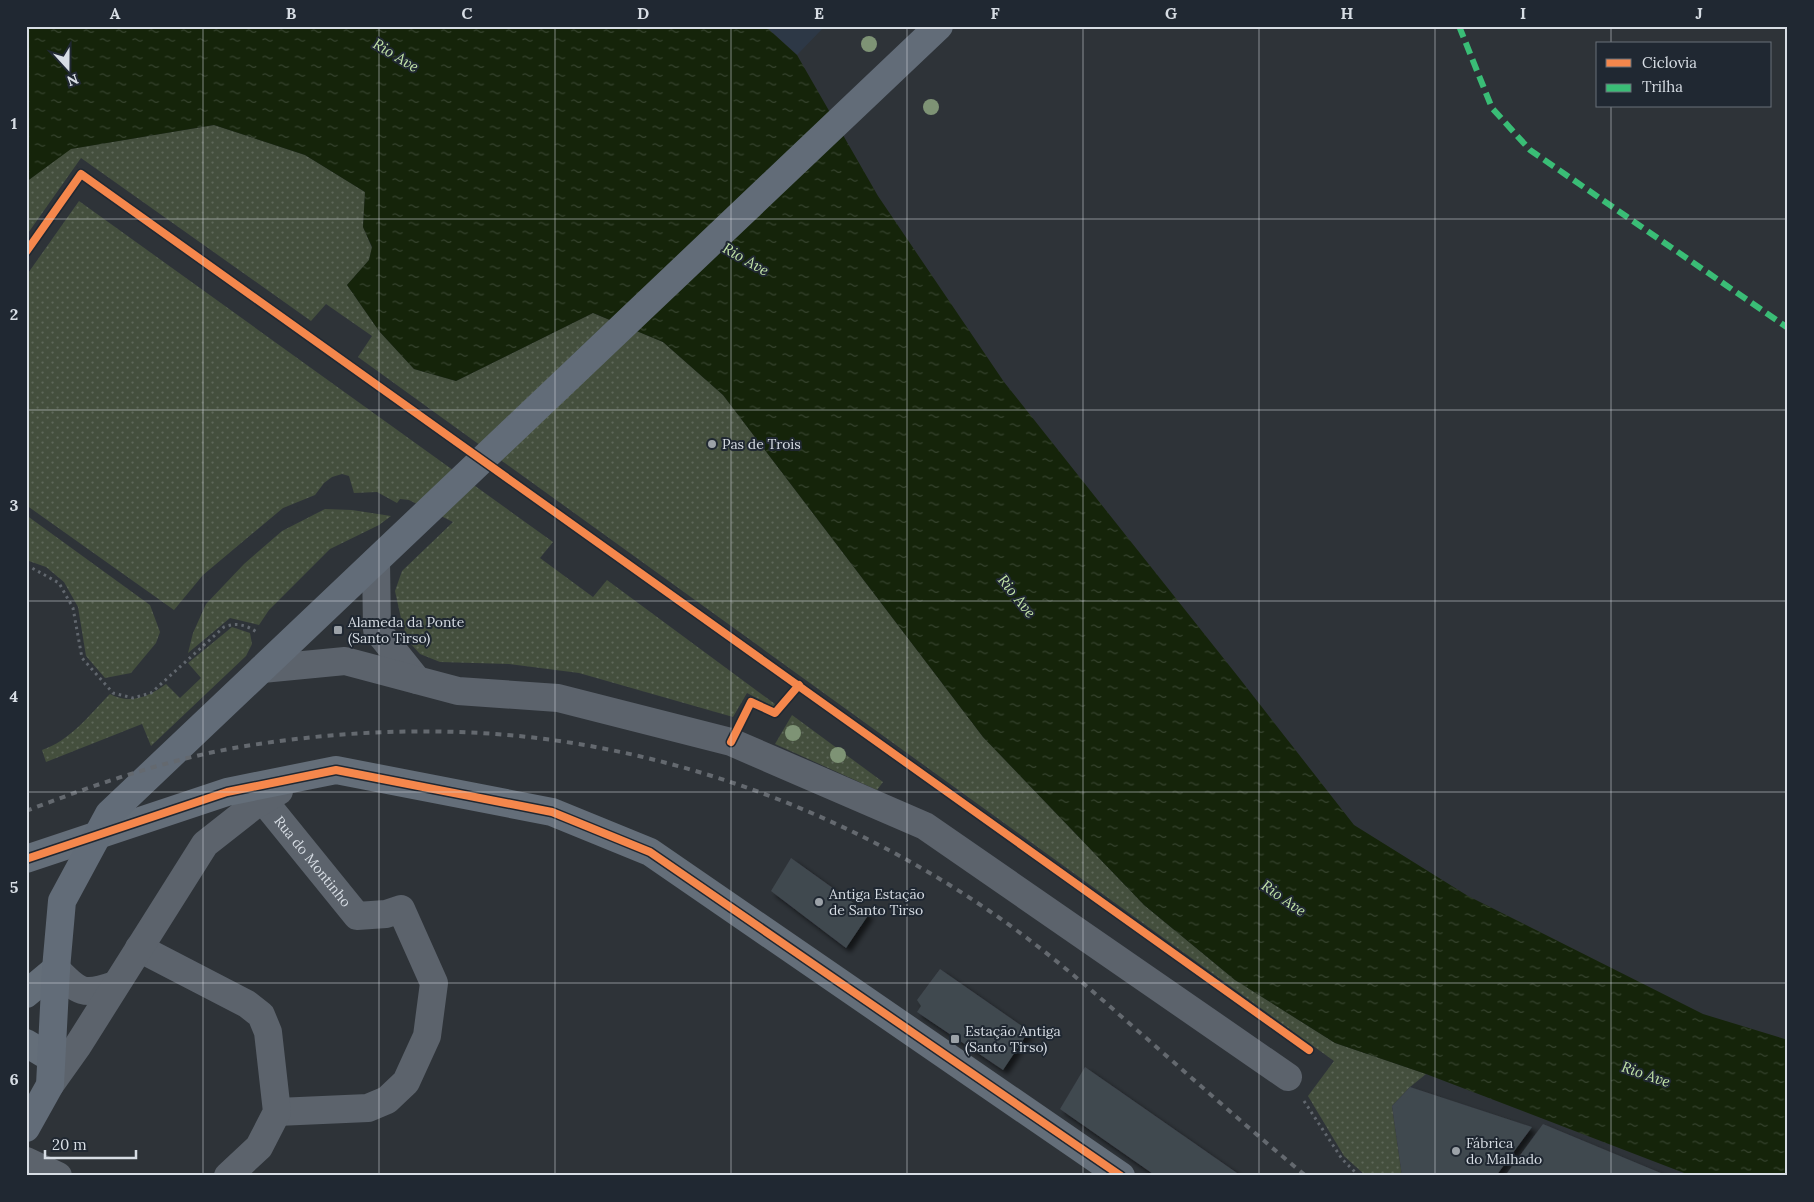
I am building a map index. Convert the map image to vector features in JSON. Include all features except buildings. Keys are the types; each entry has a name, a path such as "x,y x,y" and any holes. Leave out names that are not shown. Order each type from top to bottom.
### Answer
{"main road":[{"path":"26,1128 50,1085 56,969 62,901 109,814 939,26"}],"street":[{"path":"376,562 377,630 417,680"},
{"path":"262,669 345,660 458,691 558,698 731,742 925,826 1288,1077"},
{"path":"26,859 227,792 336,770 552,812 650,852 1121,1176"},
{"path":"50,1085 77,1047 205,844 252,807 306,776"},
{"path":"200,800 205,844"},
{"name":"Rua do Montinho","path":"263,800 357,916 386,914 401,910 434,983 427,1036 406,1082 387,1100 368,1108 277,1112"},
{"path":"139,948 247,1004 261,1015 268,1032 277,1112 259,1147 228,1176"},
{"path":"26,994 56,969 74,989 94,992 115,985"},
{"path":"26,1043 51,1058"},
{"path":"26,1161 58,1176"}],"path":[{"path":"26,568 32,568 58,583 73,608 82,658 113,692 133,698 151,693 224,627 233,624 242,625 257,631"},
{"path":"1288,1077 1342,1159 1359,1176"}],"shaded area":[{"path":"765,26 825,26 797,55"},
{"path":"214,125 305,155 365,192 363,227 372,248 369,260 347,285 379,331 414,369 456,381 593,313 663,342 723,395 983,737 1144,905 1235,980 1335,1043 1426,1074 1392,1106 1402,1176 1366,1176 1344,1156 1308,1096 1334,1061 358,357 372,336 326,304 311,321 81,158 26,236 26,182 70,149"},
{"path":"79,201 553,542 540,558 593,597 607,580 775,704 774,707 747,693 733,717 579,673 509,664 440,662 420,654 409,642 402,623 395,591 402,571 453,522 409,500 400,499 397,503 377,492 354,493 349,476 342,474 332,477 324,483 315,495 283,508 203,575 174,610 26,505 26,276"},
{"path":"325,509 352,510 391,516 379,525 330,549 269,610 259,625 230,618 188,653 193,633 206,604 244,564 282,531"},
{"path":"26,515 150,605 160,632 156,643 131,673 105,678 86,656 78,607 64,582 46,567 26,560"},
{"path":"232,627 250,633 252,644 246,656 151,746 142,724 46,762 42,750 71,734 110,694 125,699 140,698 166,684 180,698 201,678 188,663"},
{"path":"792,715 883,782 877,790 775,744"}],"water":[{"name":"Rio Ave","path":"26,26 765,26 797,55 878,196 1004,382 1354,825 1468,896 1703,1014 1788,1040 1788,1176 1692,1176 1426,1074 1335,1043 1235,980 1144,905 983,737 723,395 663,342 593,313 456,381 414,369 379,331 347,285 369,260 372,247 363,227 365,192 305,155 214,125 71,149 26,182"}],"railway":[{"path":"26,811 109,781 194,756 252,745 369,733 449,732 527,737 622,752 678,766 786,802 839,825 940,879 988,910 1073,975 1306,1176"}],"marked path":[{"path":"1459,26 1492,108 1530,150 1788,328"}],"cycle path":[{"path":"26,252 81,174 1309,1050"},
{"path":"731,742 751,702 775,713 799,685"},
{"path":"26,859 227,792 336,770 552,812 650,852 1121,1176"}],"place":[{"name":"Pas de Trois","path":"712,444"},
{"name":"Alameda da Ponte (Santo Tirso)","path":"338,630"},
{"name":"Antiga Estação de Santo Tirso","path":"819,902"},
{"name":"Estação Antiga (Santo Tirso)","path":"955,1039"},
{"name":"Fábrica do Malhado","path":"1456,1151"}]}
